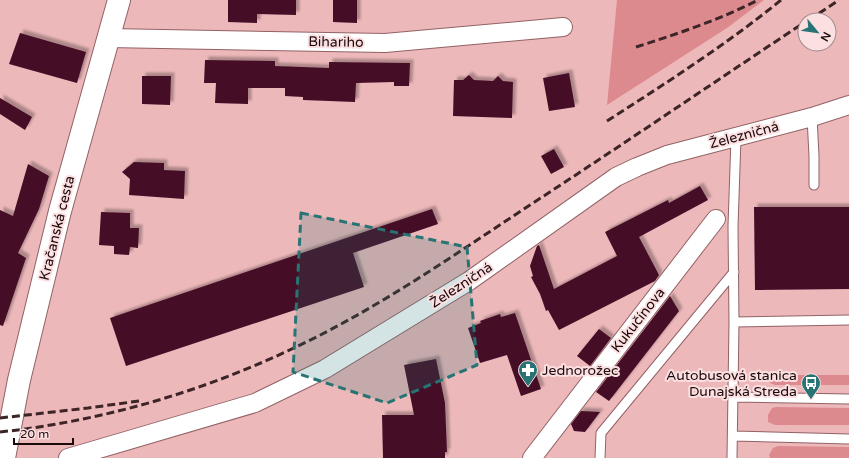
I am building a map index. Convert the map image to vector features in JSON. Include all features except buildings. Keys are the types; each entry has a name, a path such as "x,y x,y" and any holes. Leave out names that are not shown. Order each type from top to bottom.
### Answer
{"street":[{"name":"Kračanská cesta","path":"4,458 19,380 60,211 120,0"},
{"name":"Bihariho","path":"108,38 386,43 563,27"},
{"name":"Železničná","path":"68,458 256,402 325,369 469,281 616,177 637,167 667,156 812,117 849,105"},
{"name":"Kukučínova","path":"532,458 716,219"}],"lane":[{"path":"812,117 814,185"},
{"path":"732,458 734,322 733,226 736,138"},
{"path":"600,458 601,433 734,272"},
{"path":"734,322 849,320"},
{"path":"733,397 849,399"},
{"path":"733,436 849,439"}],"highlighted area":[{"path":"301,213 467,247 477,365 387,403 293,372"}],"shaded area":[{"path":"617,0 764,0 727,28 607,105"},
{"path":"769,375 849,375 849,385 775,385 770,383"},
{"path":"772,408 849,408 849,425 775,425 768,422 768,415"},
{"path":"778,446 849,447 849,458 770,458 769,455 773,448"}],"railway":[{"path":"636,47 682,32 758,0"},
{"path":"607,121 717,48 781,0"},
{"path":"821,12 839,0"},
{"path":"0,432 77,420 153,402 227,377 263,362 328,331 358,315 445,261 797,27"},
{"path":"0,418 139,401"}],"place":[{"name":"Jednorožec","path":"528,387"},
{"name":"Autobusová stanica Dunajská Streda","path":"811,400"}]}
